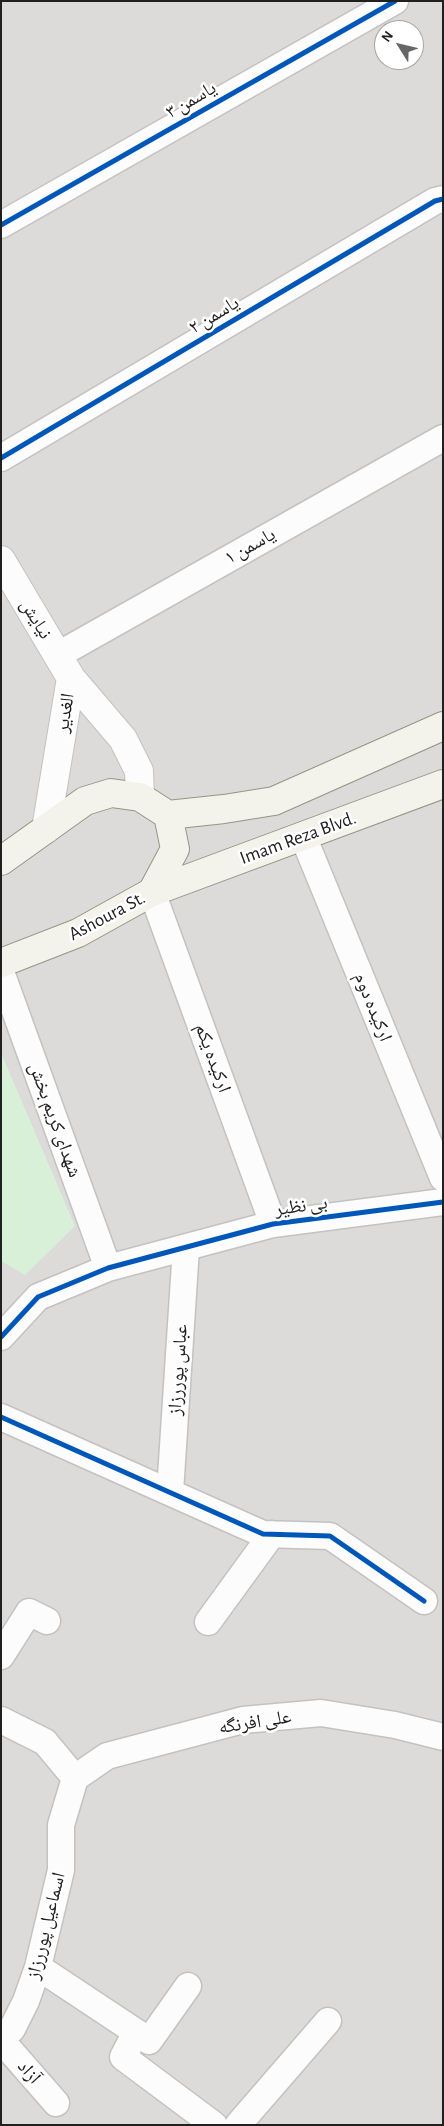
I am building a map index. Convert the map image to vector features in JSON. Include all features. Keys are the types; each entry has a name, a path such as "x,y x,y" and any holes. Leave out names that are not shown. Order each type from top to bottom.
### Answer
{"main road":[{"path":"1,861 85,801 111,794 140,797 168,815 224,810 274,801 443,726"},
{"name":"Imam Reza Blvd.","path":"152,892 443,784"},
{"name":"Ashoura St.","path":"1,963 78,933 152,892 175,849 168,815"}],"street":[{"name":"یاسمن ۳","path":"1,225 395,1"},
{"name":"یاسمن ۲","path":"1,458 436,201 443,200"},
{"name":"یاسمن ۱","path":"64,666 443,438"},
{"name":"نیایش","path":"1,560 64,666"},
{"name":"الغدیر","path":"64,666 123,739 139,771 140,797"},
{"name":"الغدیر","path":"46,829 64,666"},
{"name":"ارکیده دوم","path":"303,836 443,1178"},
{"name":"ارکیده یکم","path":"152,892 273,1224"},
{"name":"شهدای کریم بخش","path":"1,972 108,1268"},
{"name":"بی نظیر","path":"1,1337 38,1297 108,1268 273,1224 443,1202"},
{"name":"عباس پوررزاز","path":"170,1492 186,1248"},
{"path":"1,1417 263,1534 330,1536 424,1601"},
{"path":"208,1622 272,1534"},
{"path":"1,1656 29,1612 47,1621"},
{"name":"علی افرنگه","path":"75,1778 107,1756 243,1720 322,1713 395,1725 443,1737"},
{"path":"1,1720 45,1742 75,1778"},
{"name":"اسماعیل پوررزاز","path":"1,2039 12,2029 26,2001 38,1967 62,1870 60,1826 75,1778"},
{"path":"38,1967 149,2042 188,1986"},
{"path":"238,2125 328,2021"},
{"path":"136,2032 123,2057 214,2125"},
{"name":"آزاد","path":"1,2039 56,2103"}],"shaded area":[{"path":"1,1 443,1 443,2125 1,2125"}],"green space":[{"path":"1,1053 75,1226 25,1275 1,1261"}],"cycle path":[{"path":"1,225 395,1"},
{"path":"1,458 435,201 443,199"},
{"path":"1,1337 38,1297 108,1268 273,1224 443,1202"},
{"path":"1,1417 263,1534 330,1536 424,1601"}]}
